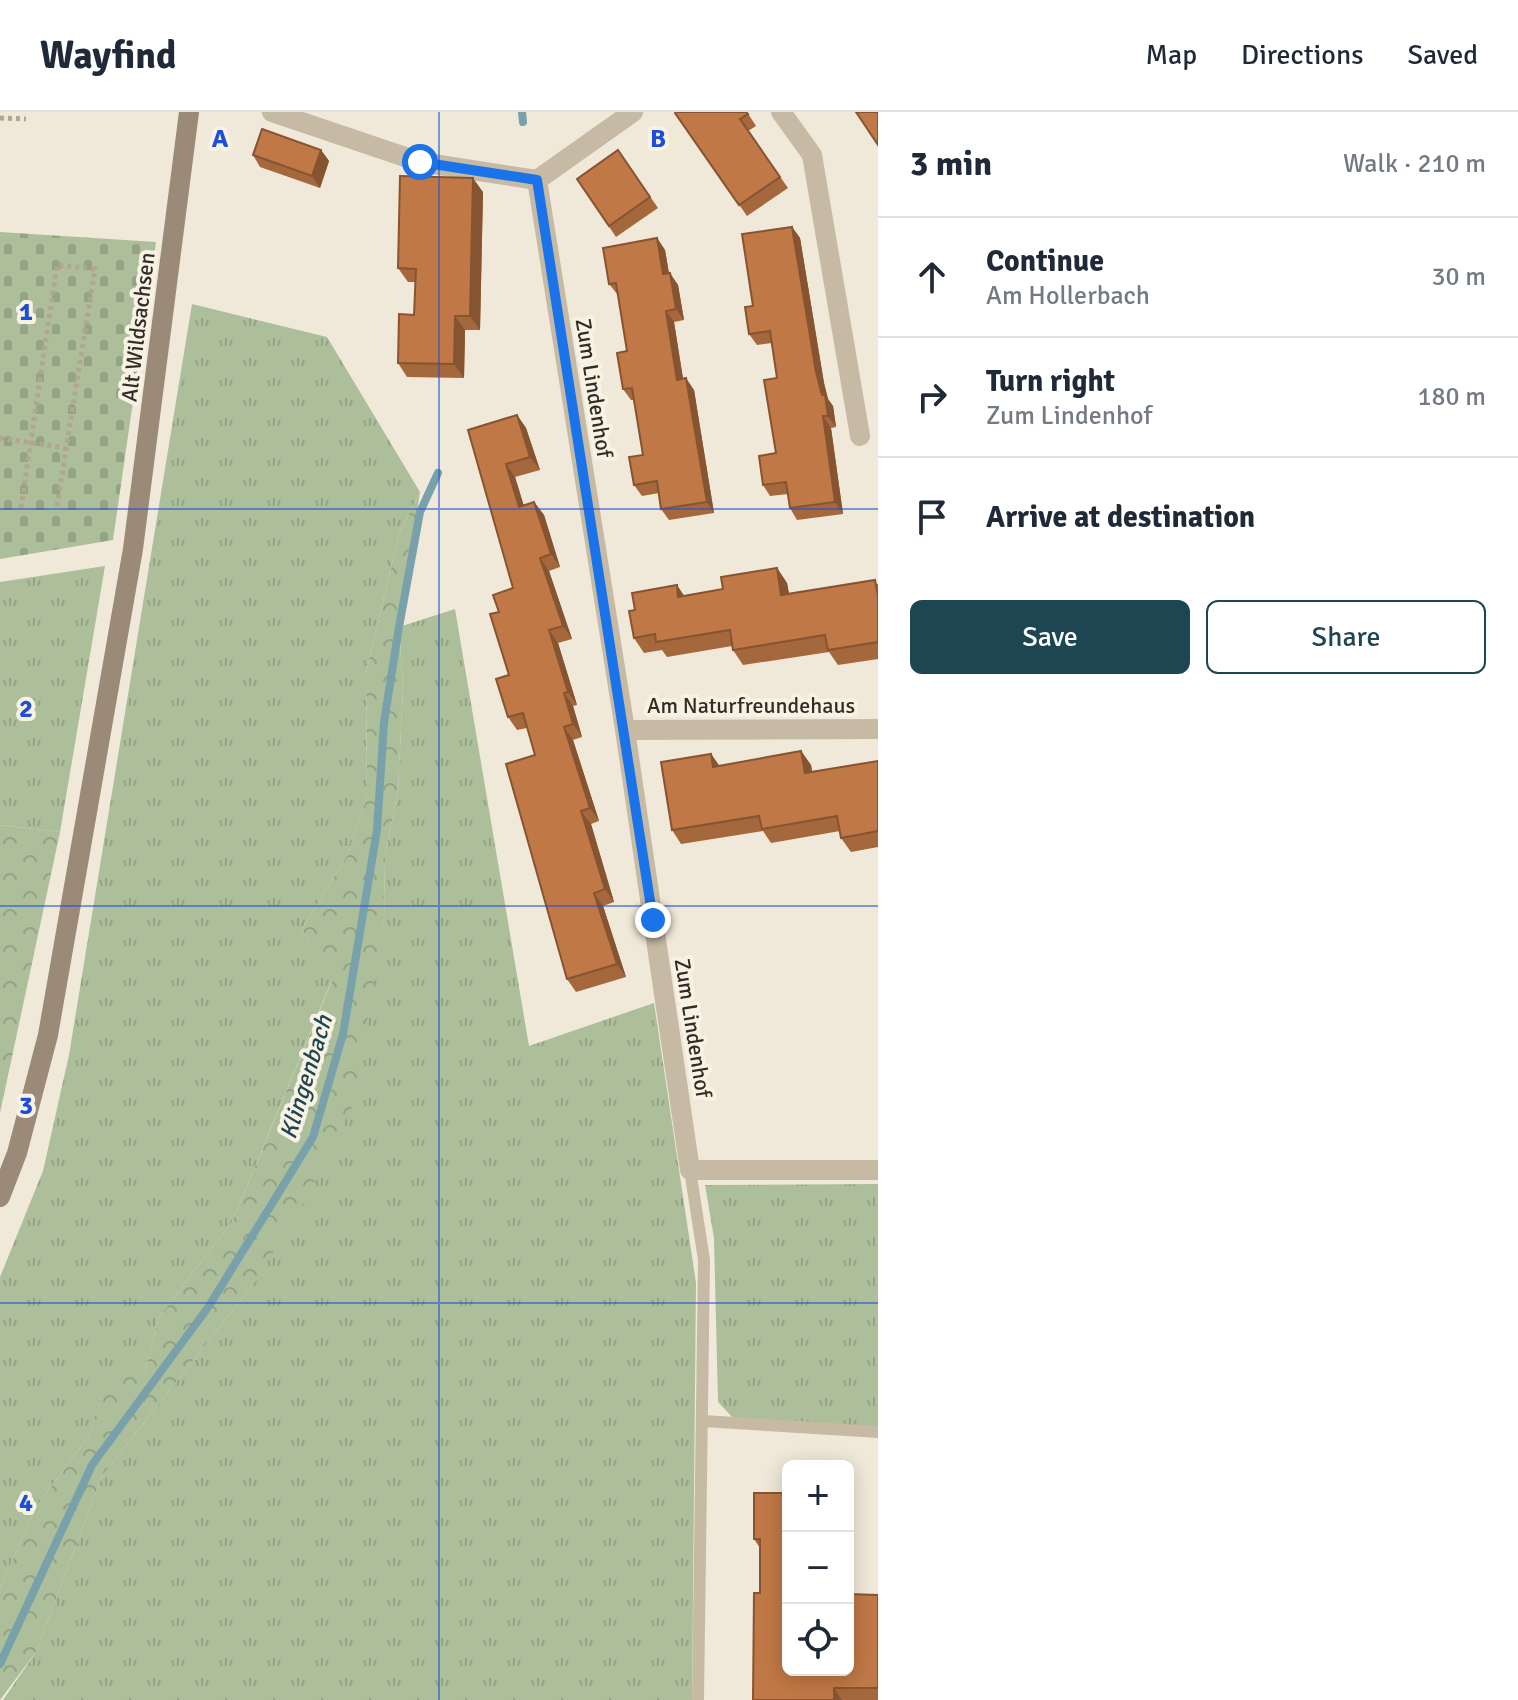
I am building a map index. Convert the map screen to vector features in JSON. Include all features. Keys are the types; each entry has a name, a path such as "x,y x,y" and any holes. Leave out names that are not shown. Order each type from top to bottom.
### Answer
{"main road":[{"name":"Alt Wildsachsen","path":"0,1197 17,1153 48,1035 133,549 189,112"}],"street":[{"path":"272,112 420,162 537,180 633,112"},
{"path":"781,112 812,155 860,436"},
{"name":"Zum Lindenhof","path":"537,180 625,730 690,1170"},
{"name":"Am Naturfreundehaus","path":"625,730 878,729"},
{"path":"690,1170 878,1170"}],"lane":[{"name":"Zum Lindenhof","path":"690,1170 704,1260 698,1700"},
{"path":"703,1421 878,1432"}],"path":[{"path":"0,118 26,119"},
{"path":"21,508 57,265 95,269 57,506"},
{"path":"0,438 65,448"}],"green space":[{"path":"0,232 156,242 113,540 0,559"},
{"path":"192,304 327,337 420,492 399,534 366,673 367,797 348,854 302,929 332,980 232,1222 159,1317 145,1373 109,1374 88,1437 36,1507 0,1588 0,1277 43,1171 69,1055"},
{"path":"420,492 399,627 403,688 398,790 385,856 384,920 353,1105 303,1204 255,1282 102,1476 36,1652 0,1700 0,1588 36,1507 88,1437 109,1373 145,1373 159,1317 232,1222 332,981 302,929 348,854 367,797 366,673 399,534"},
{"path":"105,566 60,832 0,825 0,582"},
{"path":"455,609 529,1046 654,1003 696,1283 692,1700 3,1700 36,1652 102,1476 255,1282 367,1005 384,920 385,856 398,790 403,688 399,627"},
{"path":"0,825 60,832 0,1113"},
{"path":"878,1184 878,1427 735,1420 718,1402 714,1238 705,1185"}],"building":[{"path":"676,112 746,112 748,114 740,119 780,177 739,205"},
{"path":"856,112 878,112 878,145"},
{"path":"262,129 321,150 312,176 253,155"},
{"path":"618,150 650,197 609,226 577,179"},
{"path":"400,176 473,178 470,316 455,316 454,364 398,363 399,314 414,315 416,269 398,268"},
{"path":"792,227 816,372 822,395 825,395 828,416 823,416 835,502 790,508 786,482 763,485 759,456 776,453 764,380 777,378 770,331 749,334 745,307 753,306 742,234"},
{"path":"657,238 663,274 670,273 676,309 666,311 677,380 686,378 707,502 661,509 657,481 634,485 629,457 643,455 632,388 623,389 617,353 627,351 616,283 609,284 603,248"},
{"path":"517,415 530,457 506,464 519,507 534,502 551,554 540,558 563,626 549,630 568,692 564,693 573,724 564,727 590,808 581,811 605,889 594,893 617,964 567,979 506,764 535,755 523,713 508,717 496,679 509,675 490,614 499,612 493,595 513,588 468,430"},
{"path":"777,568 781,595 875,580 878,642 828,650 825,635 733,650 730,630 656,642 655,634 634,638 629,611 635,610 632,593 677,585 678,597 723,589 721,577"},
{"path":"801,751 805,773 878,761 878,831 841,838 837,816 762,829 759,816 672,830 661,762 711,754 713,767"},
{"path":"754,1493 782,1493 782,1676 854,1676 854,1594 878,1595 878,1688 834,1688 834,1700 753,1700 754,1593 760,1593 760,1539 754,1539"}],"waterway":[{"name":"Klingenbach","path":"522,112 523,122"},
{"name":"Klingenbach","path":"0,1664 92,1465 209,1306 313,1137 343,1034 377,830 384,722 420,512 438,473"}],"route":[{"path":"420,162 537,180 653,920"}]}
